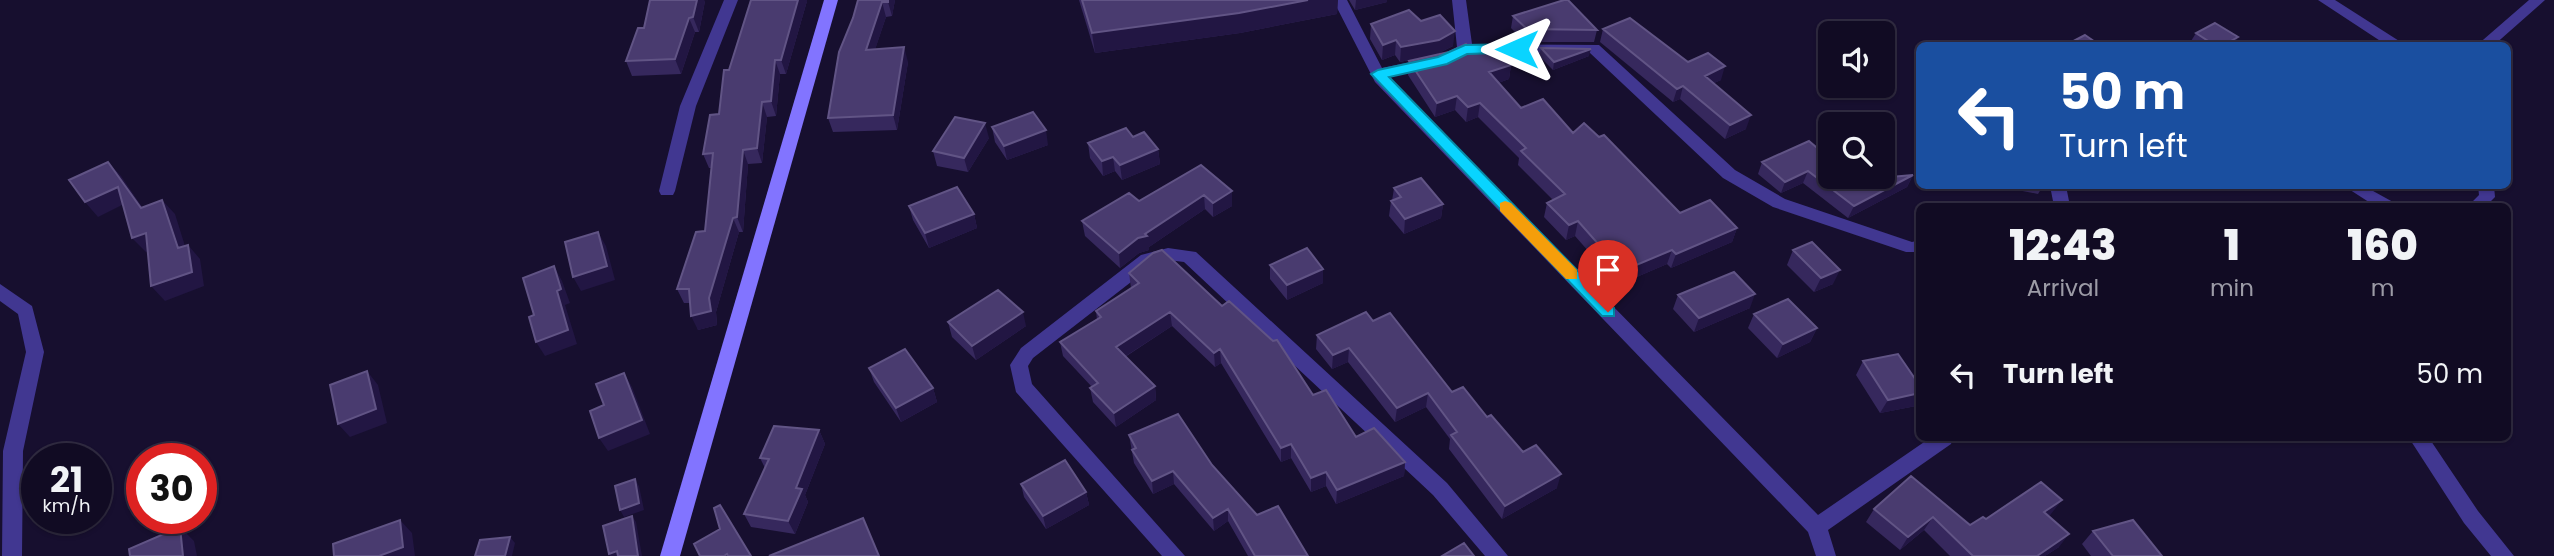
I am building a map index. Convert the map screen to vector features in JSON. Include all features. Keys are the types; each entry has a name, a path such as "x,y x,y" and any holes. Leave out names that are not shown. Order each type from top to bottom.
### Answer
{"street":[{"path":"667,191 688,106 731,0"},
{"path":"670,556 831,0"},
{"path":"1340,0 1378,74 1817,527 1826,556"},
{"path":"1459,0 1465,49"},
{"path":"2325,0 2393,42"},
{"path":"2488,42 2538,0"},
{"path":"1378,74 1442,61 1465,49 1594,48 1729,174 1779,203 1912,248 1916,247"},
{"path":"2357,189 2382,203"},
{"path":"2480,203 2487,197 2486,189"},
{"path":"1175,556 1023,387 1018,365 1027,353 1147,260 1176,253 1190,257 1440,489 1498,556"},
{"path":"0,291 26,311 34,352 13,451 12,556"},
{"path":"1817,527 1940,441"},
{"path":"2421,441 2471,517 2504,556"}],"building":[{"path":"650,0 697,0 693,17 689,18 675,59 626,61 638,28 644,28"},
{"path":"751,0 798,0 781,60 775,60 771,101 762,102 757,148 743,150 737,217 733,218 709,298 711,311 691,316 689,289 677,289 696,232 705,231 713,153 703,154 710,115 719,114 724,70 729,70"},
{"path":"858,0 888,0 882,2 866,50 904,47 893,115 828,118 839,52"},
{"path":"1082,0 1308,0 1239,13 1092,33"},
{"path":"1568,0 1597,30 1527,29 1513,16"},
{"path":"1409,10 1421,21 1440,15 1455,31 1439,40 1401,47 1396,40 1383,45 1371,24"},
{"path":"1630,18 1688,62 1708,53 1725,66 1705,76 1751,115 1730,125 1683,86 1677,89 1603,29"},
{"path":"2215,23 2238,37 2229,42 2210,42 2196,33"},
{"path":"2085,35 2095,42 2072,42"},
{"path":"1466,44 1473,52 1494,46 1511,65 1489,72 1521,108 1543,99 1573,133 1584,123 1599,137 1604,135 1680,213 1710,200 1737,228 1676,254 1672,250 1622,271 1578,221 1569,225 1547,203 1565,194 1521,151 1526,148 1480,103 1468,107 1457,96 1437,103 1409,61 1449,52"},
{"path":"1541,48 1591,49 1554,62"},
{"path":"1033,112 1046,130 1004,146 992,127"},
{"path":"955,117 985,123 964,158 933,151"},
{"path":"1126,128 1133,137 1144,132 1158,149 1120,165 1113,157 1102,161 1088,143"},
{"path":"1809,141 1818,149 1818,179 1808,171 1785,182 1762,162"},
{"path":"108,162 141,208 162,200 178,248 188,245 192,272 151,286 146,233 132,238 118,187 85,202 69,180"},
{"path":"1201,165 1232,191 1213,203 1204,195 1119,253 1082,221 1129,193 1139,201"},
{"path":"1913,175 1895,184 1895,177"},
{"path":"1421,178 1443,204 1405,219 1391,201 1401,197 1394,188"},
{"path":"957,187 974,214 925,233 909,206"},
{"path":"1832,189 1886,189 1854,206"},
{"path":"598,232 607,266 573,277 565,242"},
{"path":"1812,242 1840,270 1821,278 1793,250"},
{"path":"1307,248 1323,269 1287,285 1270,265"},
{"path":"1162,250 1222,306 1229,301 1273,341 1277,340 1313,395 1326,390 1356,437 1374,428 1405,462 1337,490 1326,472 1311,478 1291,444 1281,448 1220,349 1214,353 1170,312 1116,347 1155,386 1114,413 1090,388 1098,383 1060,342 1101,317 1096,311 1139,283 1129,273 1153,253"},
{"path":"554,266 561,289 557,291 568,330 536,342 529,317 534,315 523,278"},
{"path":"1734,272 1755,294 1699,318 1678,295"},
{"path":"998,290 1023,312 972,346 948,322"},
{"path":"1788,299 1817,328 1783,344 1754,314"},
{"path":"1366,312 1373,321 1390,313 1452,392 1463,387 1487,417 1491,415 1523,452 1536,445 1561,474 1505,506 1451,435 1457,432 1428,393 1397,408 1349,348 1333,355 1317,335"},
{"path":"905,349 933,388 896,408 869,368"},
{"path":"1898,354 1916,380 1916,394 1888,400 1863,361"},
{"path":"367,371 376,409 338,424 330,385"},
{"path":"624,373 642,420 599,438 590,411 604,405 596,384"},
{"path":"1178,414 1212,465 1257,515 1278,506 1308,556 1255,556 1228,509 1213,518 1173,471 1152,481 1132,450 1136,448 1129,435"},
{"path":"774,426 819,430 796,488 802,489 788,521 744,514 769,459 760,458"},
{"path":"1065,460 1086,492 1043,516 1021,484"},
{"path":"1911,476 1970,525 1983,517 1986,519 2041,482 2062,500 2044,512 2069,534 2037,556 1973,556 1933,517 1908,537 1874,509"},
{"path":"635,479 639,503 620,510 615,486"},
{"path":"720,505 751,556 700,556 694,544 720,529 714,508"},
{"path":"632,516 638,556 618,556 617,551 609,554 603,526"},
{"path":"863,518 879,556 769,556"},
{"path":"400,520 403,547 379,556 334,556 333,544"},
{"path":"2133,520 2162,556 2113,556 2093,531"},
{"path":"164,534 181,534 183,556 130,556 129,549"},
{"path":"510,537 505,556 475,556 480,540"},
{"path":"1464,543 1474,556 1442,556"}],"slow traffic":[{"path":"1505,207 1572,275"}],"route":[{"path":"1517,49 1465,49 1442,61 1378,74 1608,312"}]}
